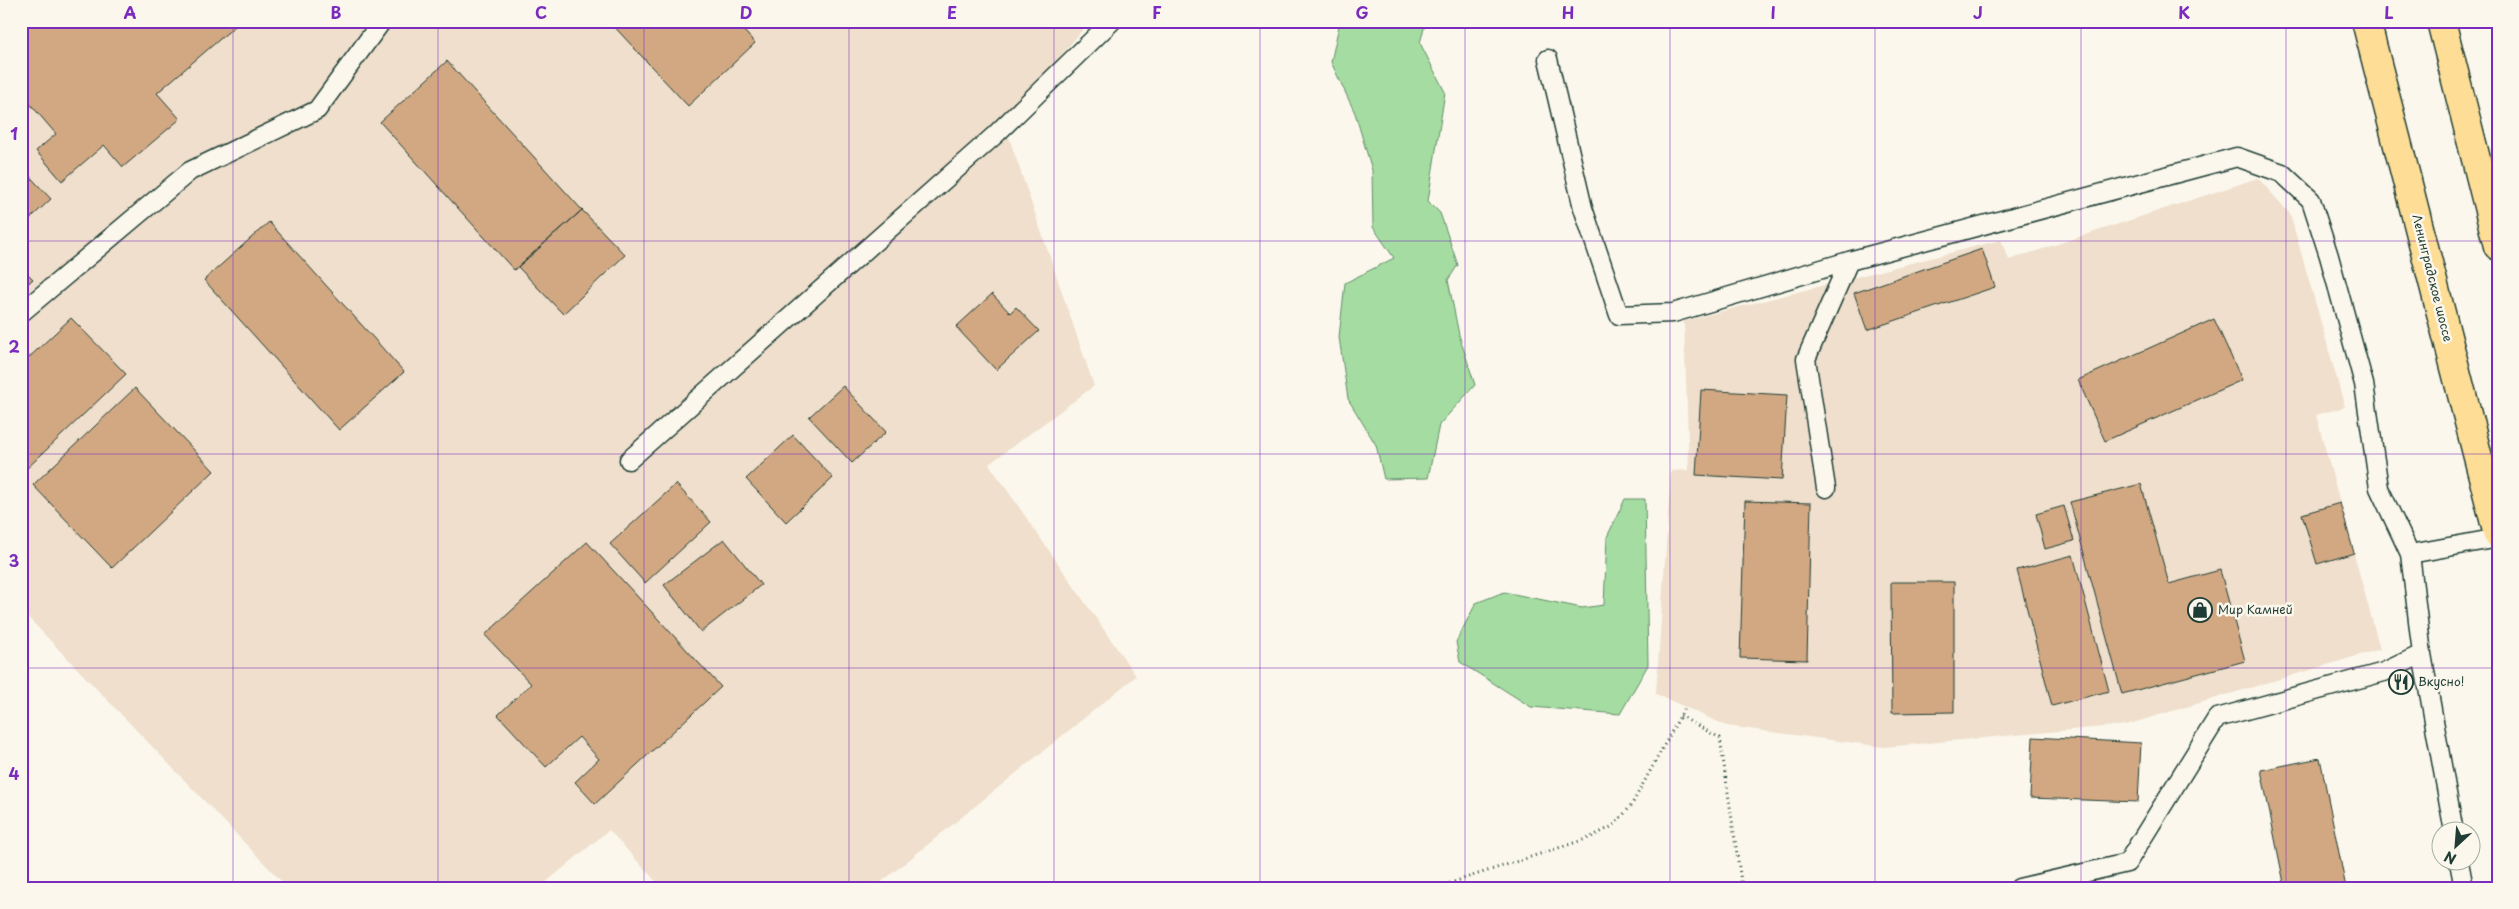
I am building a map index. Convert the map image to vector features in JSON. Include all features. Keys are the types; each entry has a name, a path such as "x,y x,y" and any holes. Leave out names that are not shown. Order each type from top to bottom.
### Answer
{"highway":[{"name":"Ленинградское шоссе","path":"2366,21 2498,537"},
{"path":"2441,21 2498,246"}],"lane":[{"path":"21,313 190,171 317,110 382,21"},
{"path":"629,460 995,135 1112,21"},
{"path":"1548,59 1583,208 1619,315 1673,313 1849,261 2237,157 2282,172 2311,200 2329,256 2364,384 2379,488 2410,554 2422,654 2452,822"},
{"path":"1826,488 1806,359 1849,261"},
{"path":"2410,554 2498,537"},
{"path":"2019,888 2127,863 2217,718 2384,672 2422,654"},
{"path":"2461,872 2464,888"}],"path":[{"path":"1435,888 1589,838 1612,826 1631,806 1685,707"},
{"path":"1680,716 1720,738 1742,888"}],"shaded area":[{"path":"21,21 1090,21 1004,123 1094,386 989,464 1136,676 874,888 662,888 609,830 539,888 288,888 21,610"},
{"path":"2258,178 2290,214 2345,407 2316,415 2380,649 2126,725 1884,747 1727,726 1656,694 1671,471 1689,470 1684,321 2001,240 2009,260"}],"green space":[{"path":"1340,21 1426,21 1420,43 1445,92 1428,201 1440,213 1458,265 1448,280 1459,335 1475,385 1439,425 1428,478 1384,479 1376,445 1348,399 1339,337 1345,283 1394,258 1373,227 1372,170 1355,113 1331,62"},
{"path":"1625,499 1645,499 1648,665 1620,714 1531,707 1460,662 1456,642 1476,603 1504,592 1582,608 1604,605 1607,537"}],"building":[{"path":"21,21 241,21 157,93 180,119 123,167 104,145 62,181 36,151 56,134 26,99 21,103"},
{"path":"609,21 735,21 755,43 688,106"},
{"path":"447,61 582,210 514,270 380,122"},
{"path":"21,167 51,199 21,227"},
{"path":"582,210 625,255 563,314 518,267"},
{"path":"269,222 404,372 339,430 204,280"},
{"path":"1982,249 1995,287 1867,330 1854,293"},
{"path":"21,267 33,279 21,290"},
{"path":"992,294 1010,313 1016,307 1039,331 996,370 956,327"},
{"path":"71,318 126,374 21,474 21,365"},
{"path":"2214,319 2242,380 2105,441 2078,380"},
{"path":"843,386 886,432 852,463 809,417"},
{"path":"135,388 214,471 112,568 33,485"},
{"path":"1701,390 1787,395 1782,480 1696,475"},
{"path":"793,435 833,478 786,522 746,479"},
{"path":"676,484 711,522 645,583 610,544"},
{"path":"2141,484 2169,584 2220,570 2245,661 2122,694 2070,502"},
{"path":"1745,501 1811,503 1807,660 1740,658"},
{"path":"2340,503 2354,553 2317,564 2302,514"},
{"path":"2064,506 2074,541 2045,549 2036,514"},
{"path":"724,539 761,585 701,632 664,585"},
{"path":"587,542 721,687 595,804 575,782 599,759 579,737 546,767 498,715 531,684 485,635"},
{"path":"2073,555 2109,691 2052,706 2017,570"},
{"path":"1891,582 1954,582 1954,712 1892,713"},
{"path":"2033,737 2141,743 2138,802 2030,798"},
{"path":"2320,758 2346,888 2285,888 2261,770"}],"place":[{"name":"Мир Камней","path":"2200,610"},
{"name":"Вкусно!","path":"2401,682"}]}
